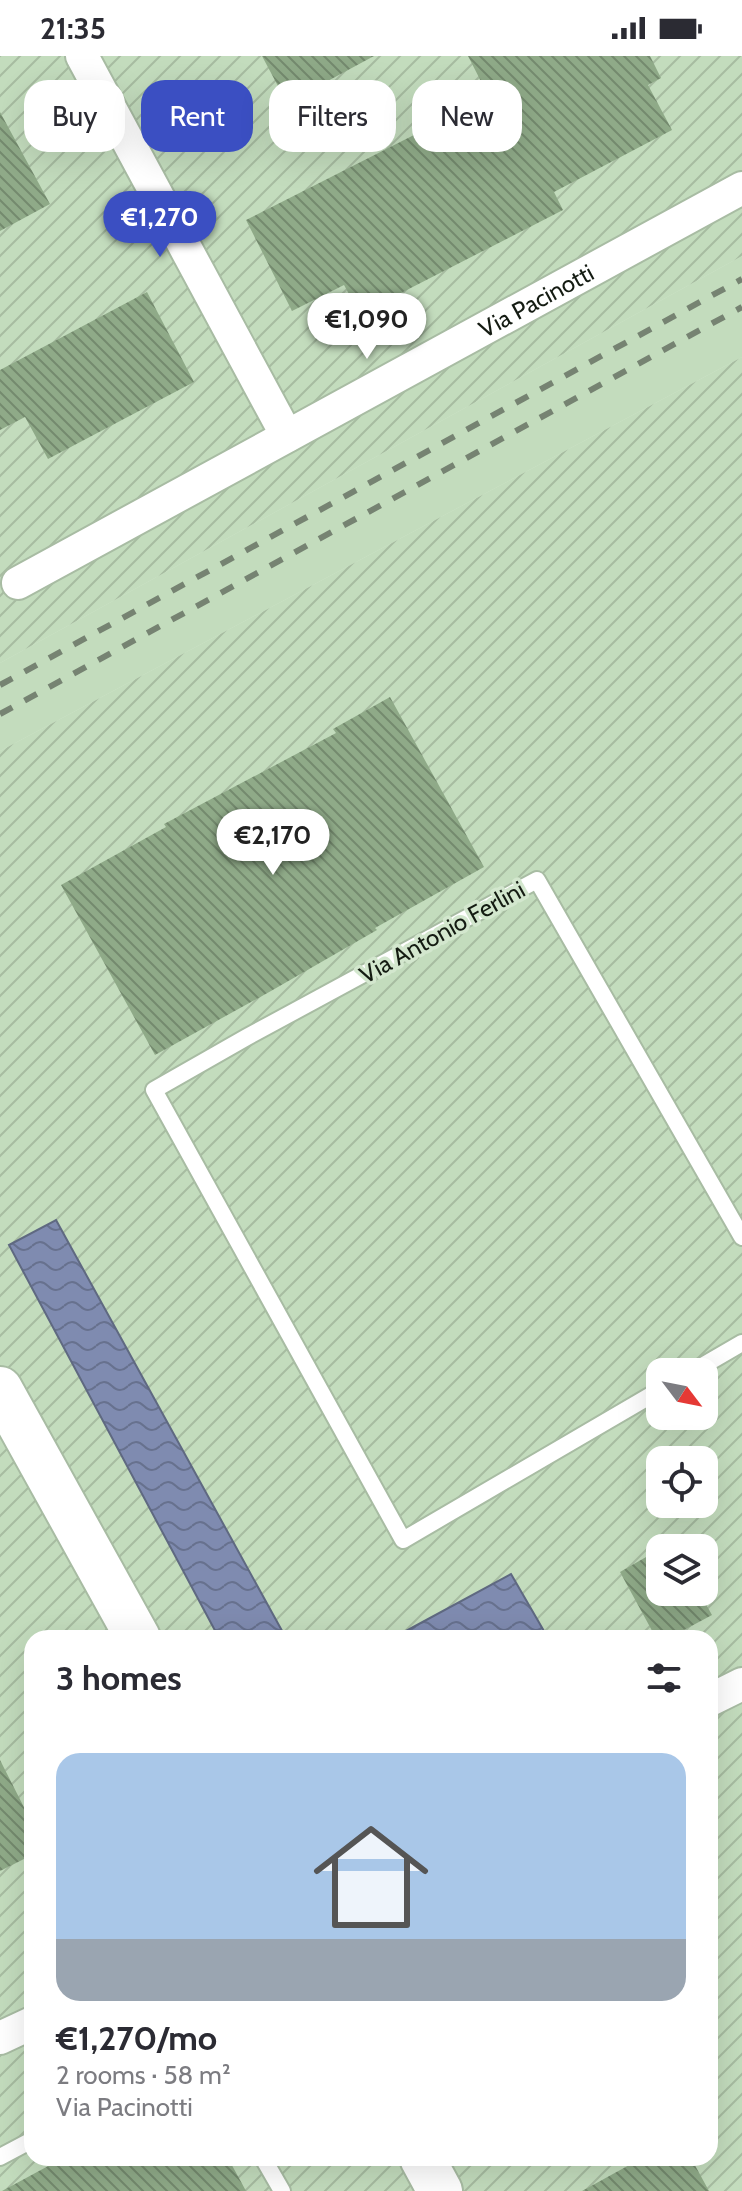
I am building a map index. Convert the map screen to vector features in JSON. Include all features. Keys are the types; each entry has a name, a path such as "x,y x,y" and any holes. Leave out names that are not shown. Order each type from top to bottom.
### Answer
{"main road":[{"path":"0,1389 134,1630"},
{"path":"426,2166 440,2191"}],"street":[{"path":"82,56 287,436"},
{"name":"Via Pacinotti","path":"18,583 742,188"},
{"path":"718,1696 742,1684"},
{"path":"0,2038 24,2027"}],"lane":[{"name":"Via Antonio Ferlini","path":"646,1398 403,1540 154,1090 537,880 742,1237"},
{"path":"716,1358 742,1343"},
{"path":"0,2157 24,2144"},
{"path":"268,2166 282,2191"}],"shaded area":[{"path":"0,56 742,56 742,256 0,663"},
{"path":"742,256 742,357 0,751 0,663"},
{"path":"742,357 742,2191 0,2191 0,751"}],"water":[{"path":"56,1220 282,1630 215,1630 9,1245"},
{"path":"511,1574 543,1630 408,1630"}],"building":[{"path":"262,56 374,56 330,80 275,80"},
{"path":"468,56 650,56 661,78 648,85 672,130 554,192 563,210 360,314 344,285 292,311 246,220 380,152 396,152 396,144 412,136 412,152 522,152 522,80 480,80"},
{"path":"0,112 50,204 0,231"},
{"path":"147,292 194,382 48,459 25,417 0,430 0,370"},
{"path":"390,697 484,867 155,1055 61,885 166,827 164,824 336,733 333,729"},
{"path":"646,1557 646,1606 707,1606 712,1615 684,1630 652,1630 620,1572"},
{"path":"0,1760 24,1807 24,1859 0,1871"},
{"path":"48,2166 232,2166 246,2191 2,2191"},
{"path":"627,2166 695,2166 709,2191 582,2191"}],"railway":[{"path":"0,685 742,279"},
{"path":"0,714 742,307"}]}
